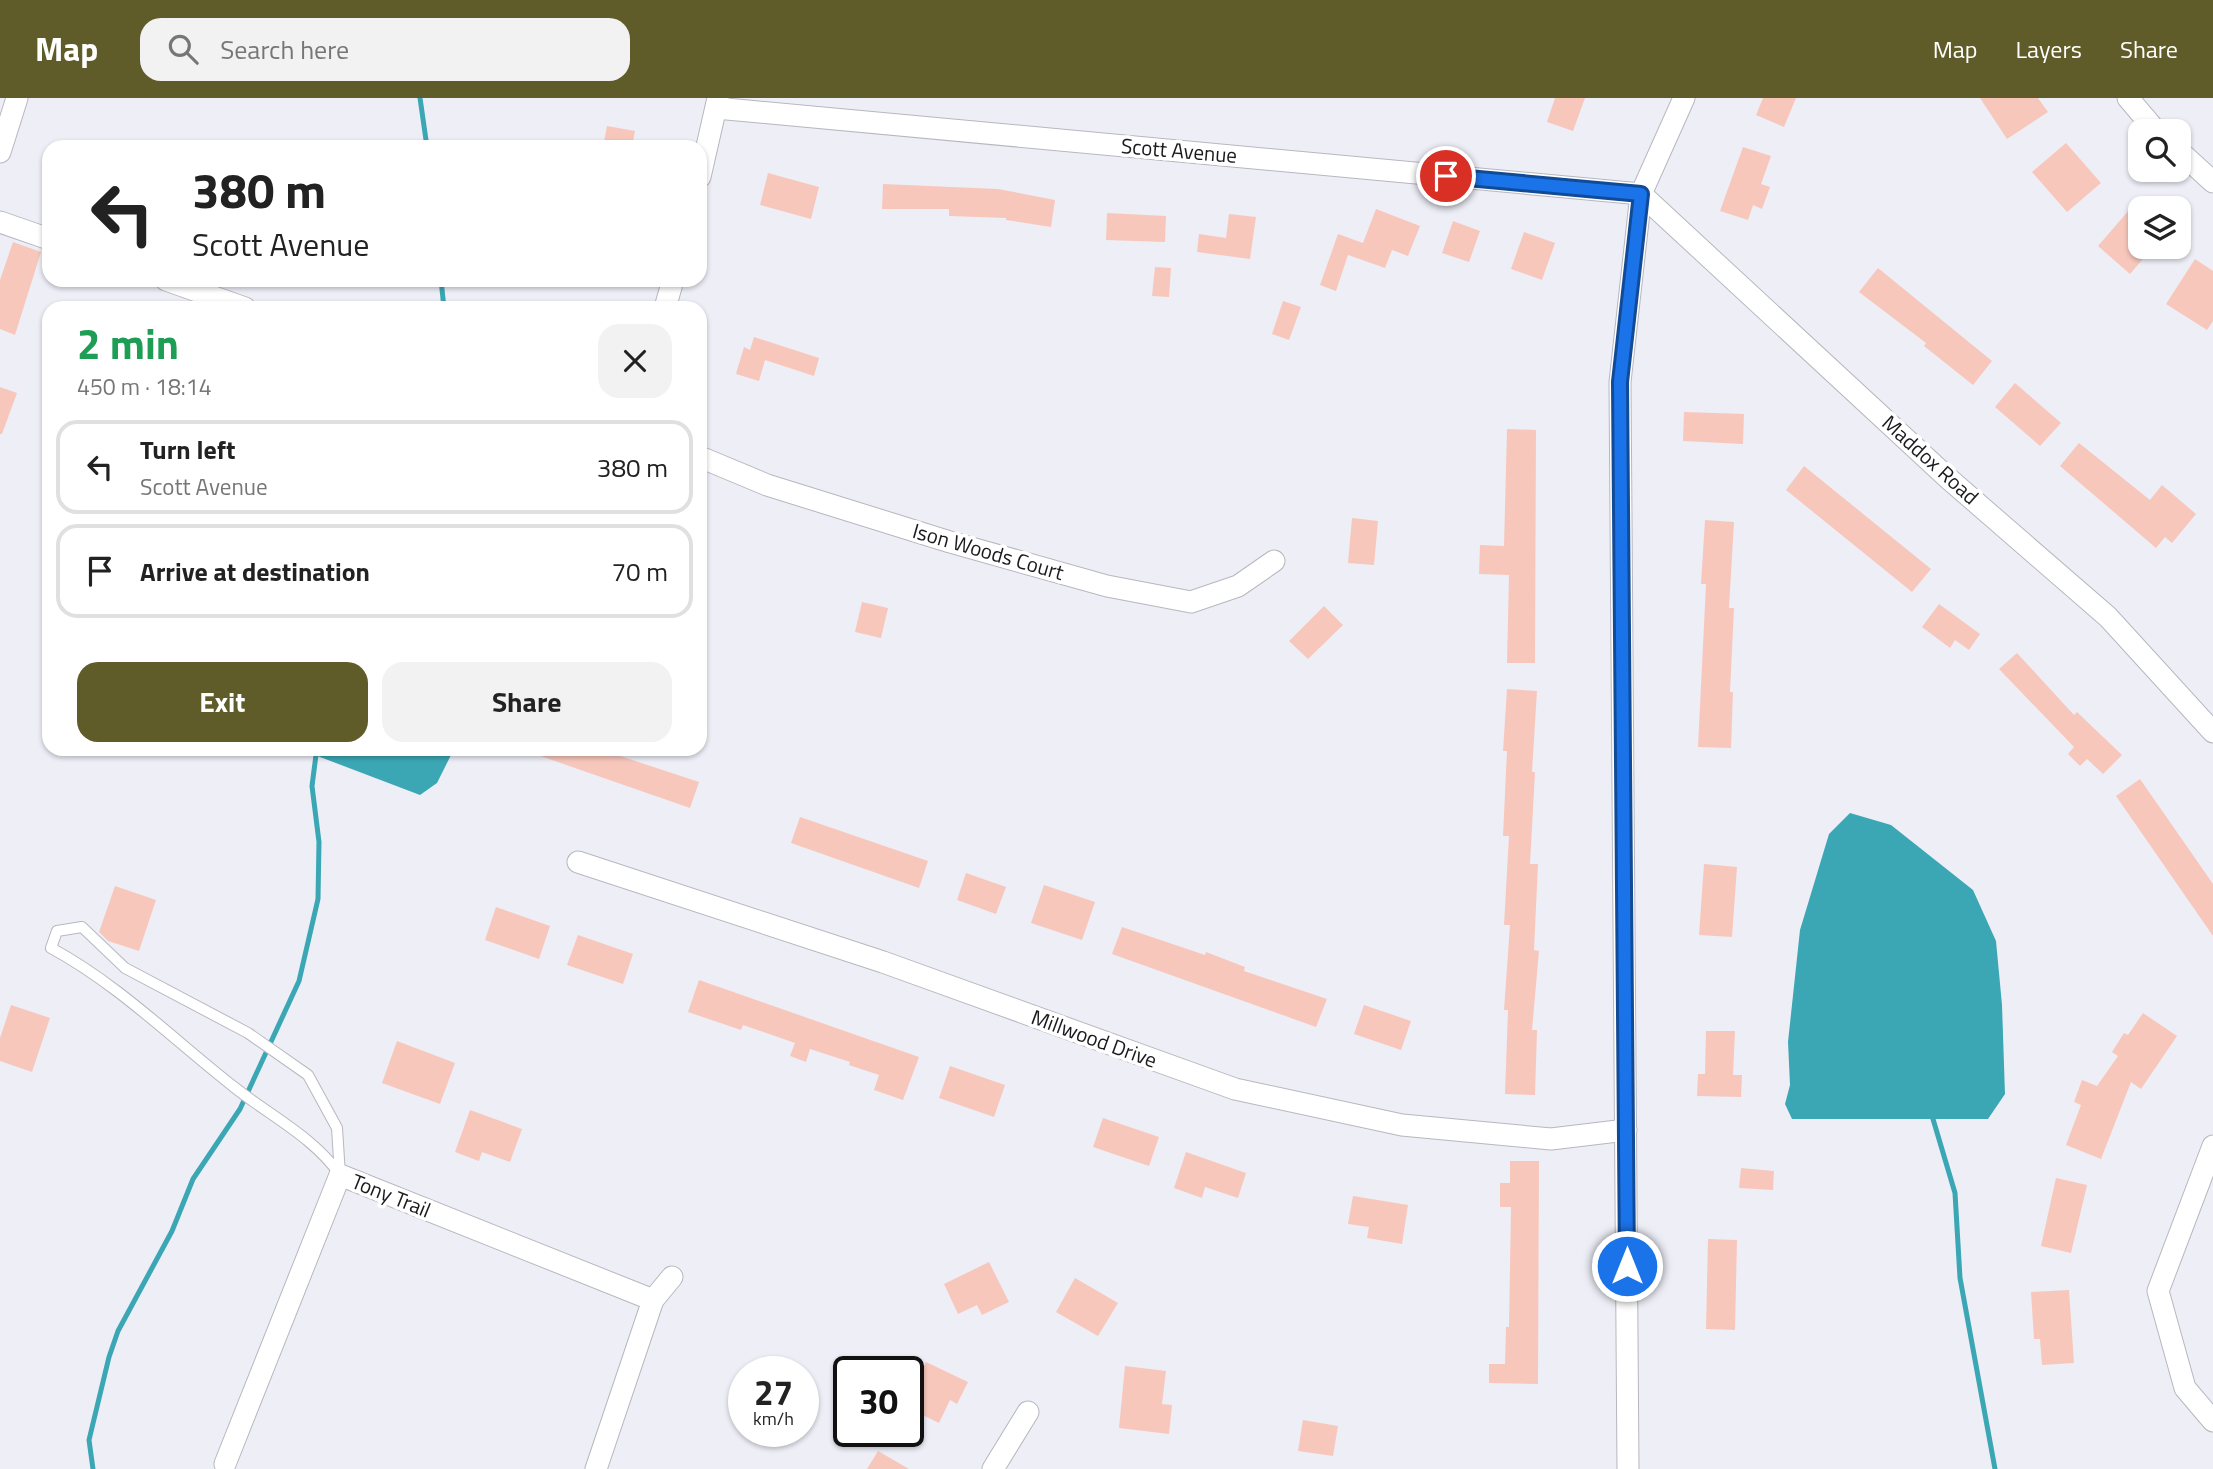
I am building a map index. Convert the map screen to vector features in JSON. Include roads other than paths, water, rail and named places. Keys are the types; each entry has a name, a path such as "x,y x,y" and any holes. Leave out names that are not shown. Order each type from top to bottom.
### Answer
{"street":[{"path":"0,152 17,98"},
{"path":"1628,1469 1620,382 1641,194 1684,98"},
{"path":"2128,98 2146,119"},
{"path":"707,147 717,103"},
{"name":"Scott Avenue","path":"717,103 1641,194"},
{"path":"2191,162 2213,181"},
{"name":"Maddox Road","path":"1641,194 1949,479 2108,617 2213,732"},
{"path":"0,222 42,237"},
{"path":"186,287 225,301"},
{"name":"Ison Woods Court","path":"707,460 768,485 950,542 1107,586 1191,602 1238,586 1274,561"},
{"name":"Millwood Drive","path":"578,862 883,962 1235,1089 1402,1125 1551,1139 1626,1130"},
{"path":"2213,1146 2158,1291 2185,1388 2213,1421"},
{"name":"Tony Trail","path":"225,1464 341,1175 653,1300"},
{"path":"596,1469 653,1300 672,1277"},
{"path":"993,1469 1028,1412"}],"lane":[{"path":"82,927 125,968 248,1033 308,1075 337,1128 341,1175 329,1158 234,1087 80,964 51,948 57,931 82,927"}],"water":[{"path":"317,756 450,756 437,783 420,795"},
{"path":"1850,813 1891,825 1973,890 1996,941 2002,1005 2005,1094 1988,1119 1792,1119 1785,1104 1790,1085 1788,1042 1800,930 1829,834"}],"waterway":[{"path":"420,98 426,140"},
{"path":"442,287 443,301"},
{"path":"93,1469 89,1440 118,1331 172,1231 193,1179 240,1109 299,981 318,899 319,842 312,786 316,756"},
{"path":"1933,1119 1955,1193 1960,1278 1995,1469"}]}
